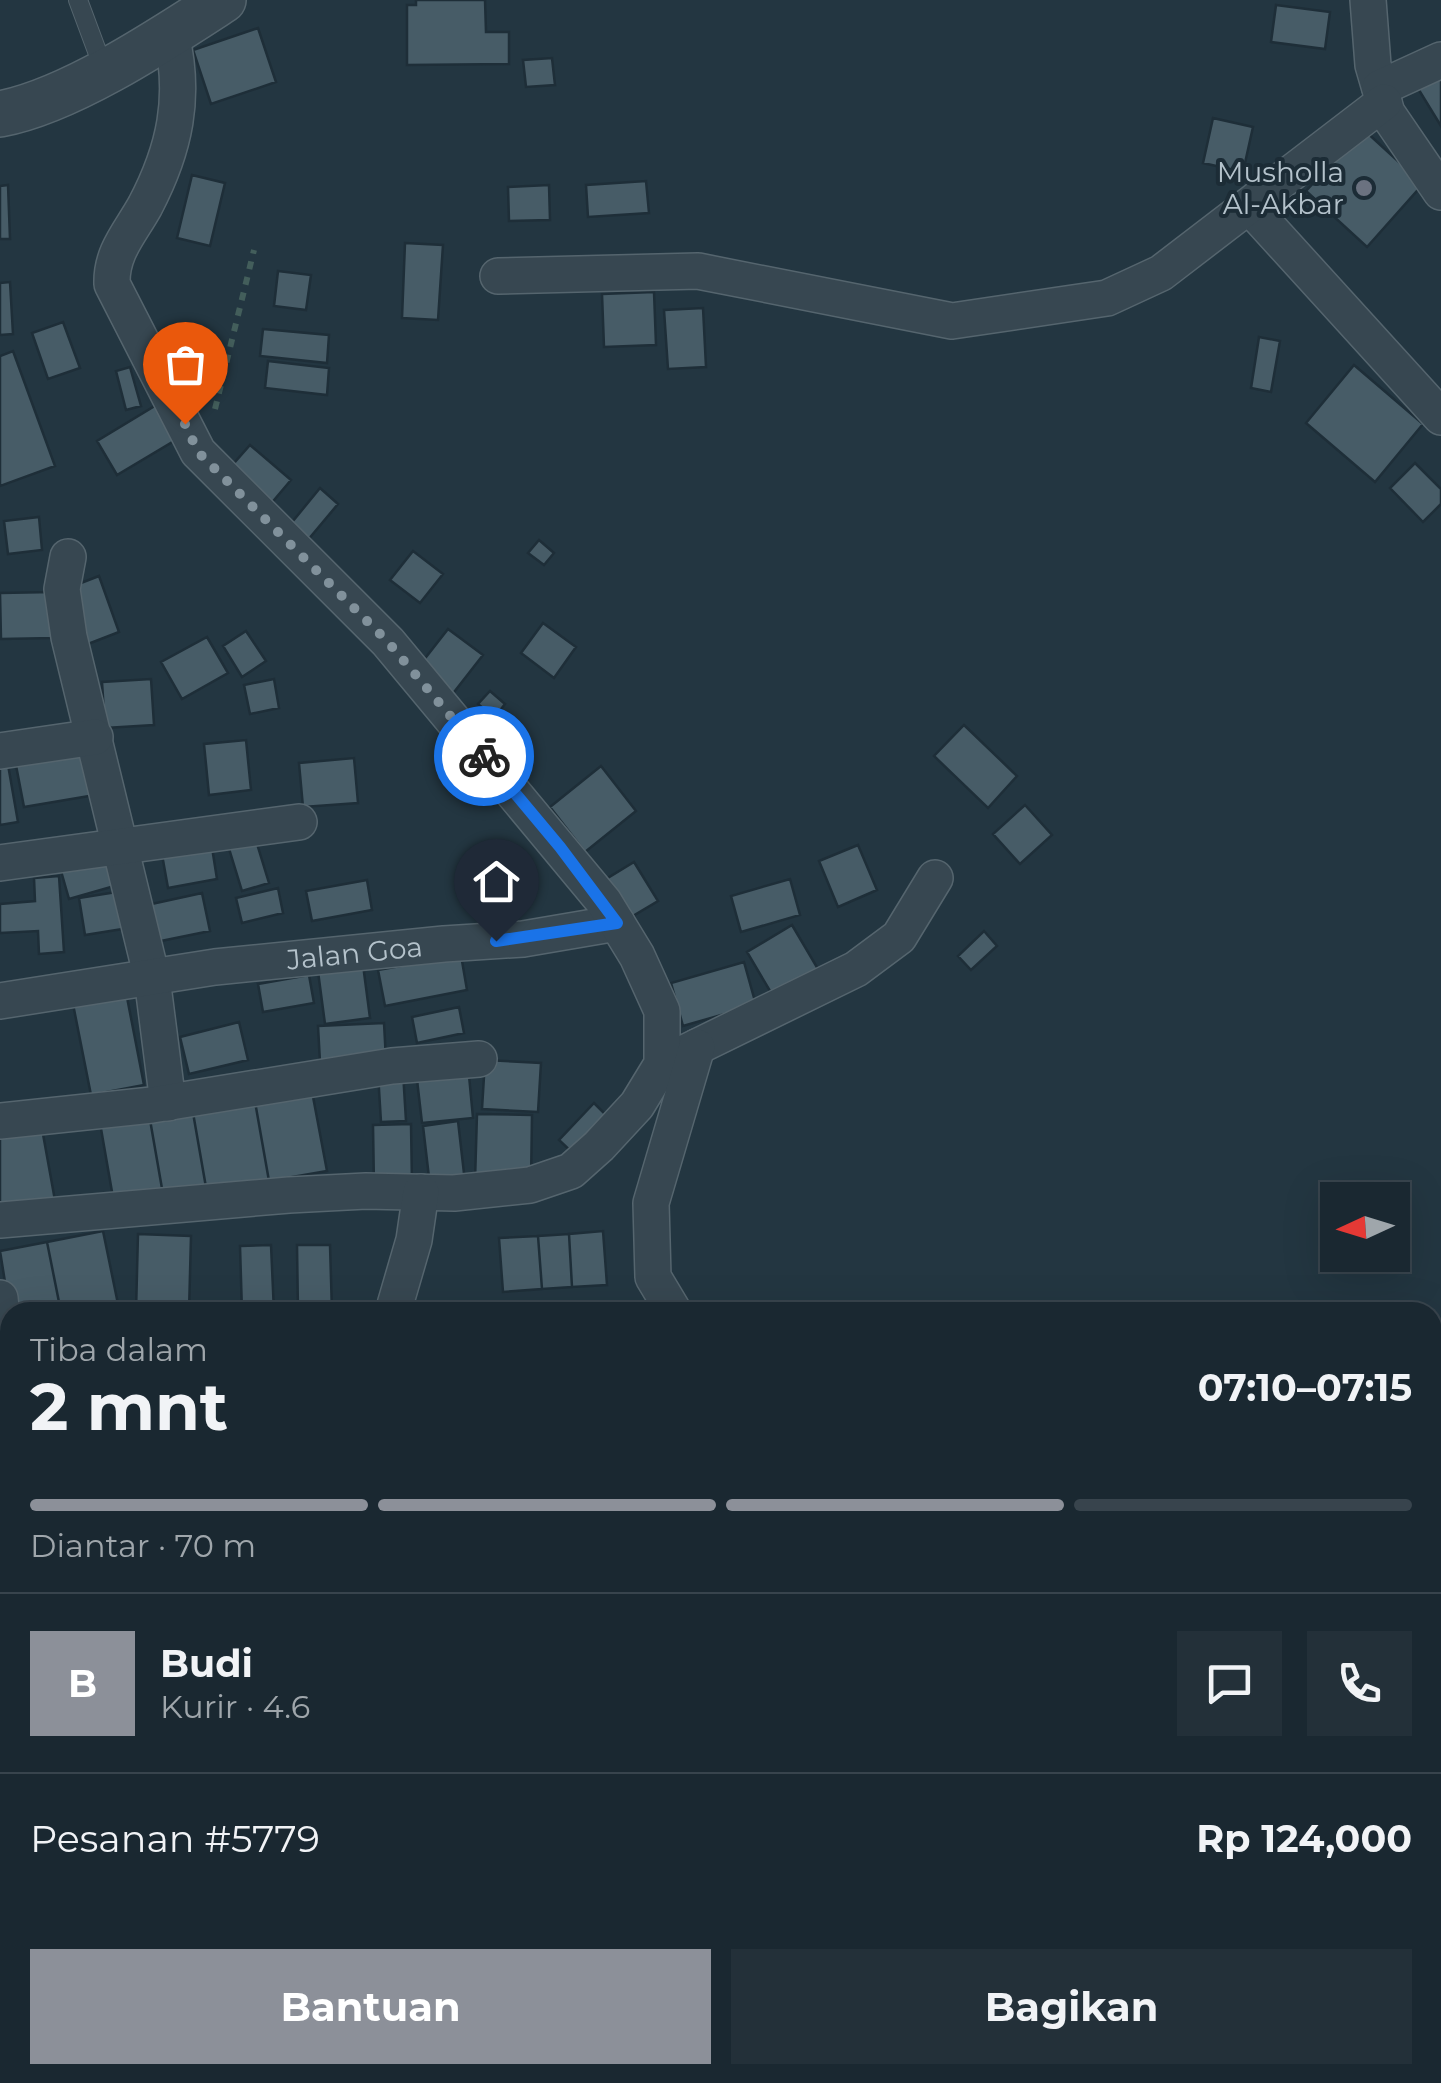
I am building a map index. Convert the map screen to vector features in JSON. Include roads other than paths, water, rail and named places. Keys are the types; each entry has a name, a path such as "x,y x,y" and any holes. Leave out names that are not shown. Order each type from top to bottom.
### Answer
{"street":[{"path":"0,114 53,98 171,34 223,0"},
{"path":"1368,0 1373,64 1387,113 1441,192"},
{"path":"0,1220 289,1195 498,1191 530,1185 570,1171 637,1106 662,1064 662,1011 638,956 617,923 560,847 388,642 198,452 112,284 112,267 120,245 146,205 172,140 180,101 179,68 171,34"},
{"path":"498,276 698,272 952,320 1106,298 1161,273 1382,95 1441,60"},
{"path":"1248,206 1441,418"},
{"path":"68,556 62,588 67,621 152,978 168,1102"},
{"path":"0,752 95,737"},
{"path":"0,863 299,822"},
{"path":"662,1064 870,960 911,922 934,878"},
{"name":"Jalan Goa","path":"0,1001 216,967 524,939 617,923"},
{"path":"668,1302 653,1277 651,1203 696,1046"},
{"path":"0,1121 168,1102 392,1066 478,1059"},
{"path":"397,1302 414,1240 421,1192"}],"lane":[{"path":"78,0 104,70"}],"place":[{"name":"Musholla Al-Akbar","path":"1364,188"}]}
